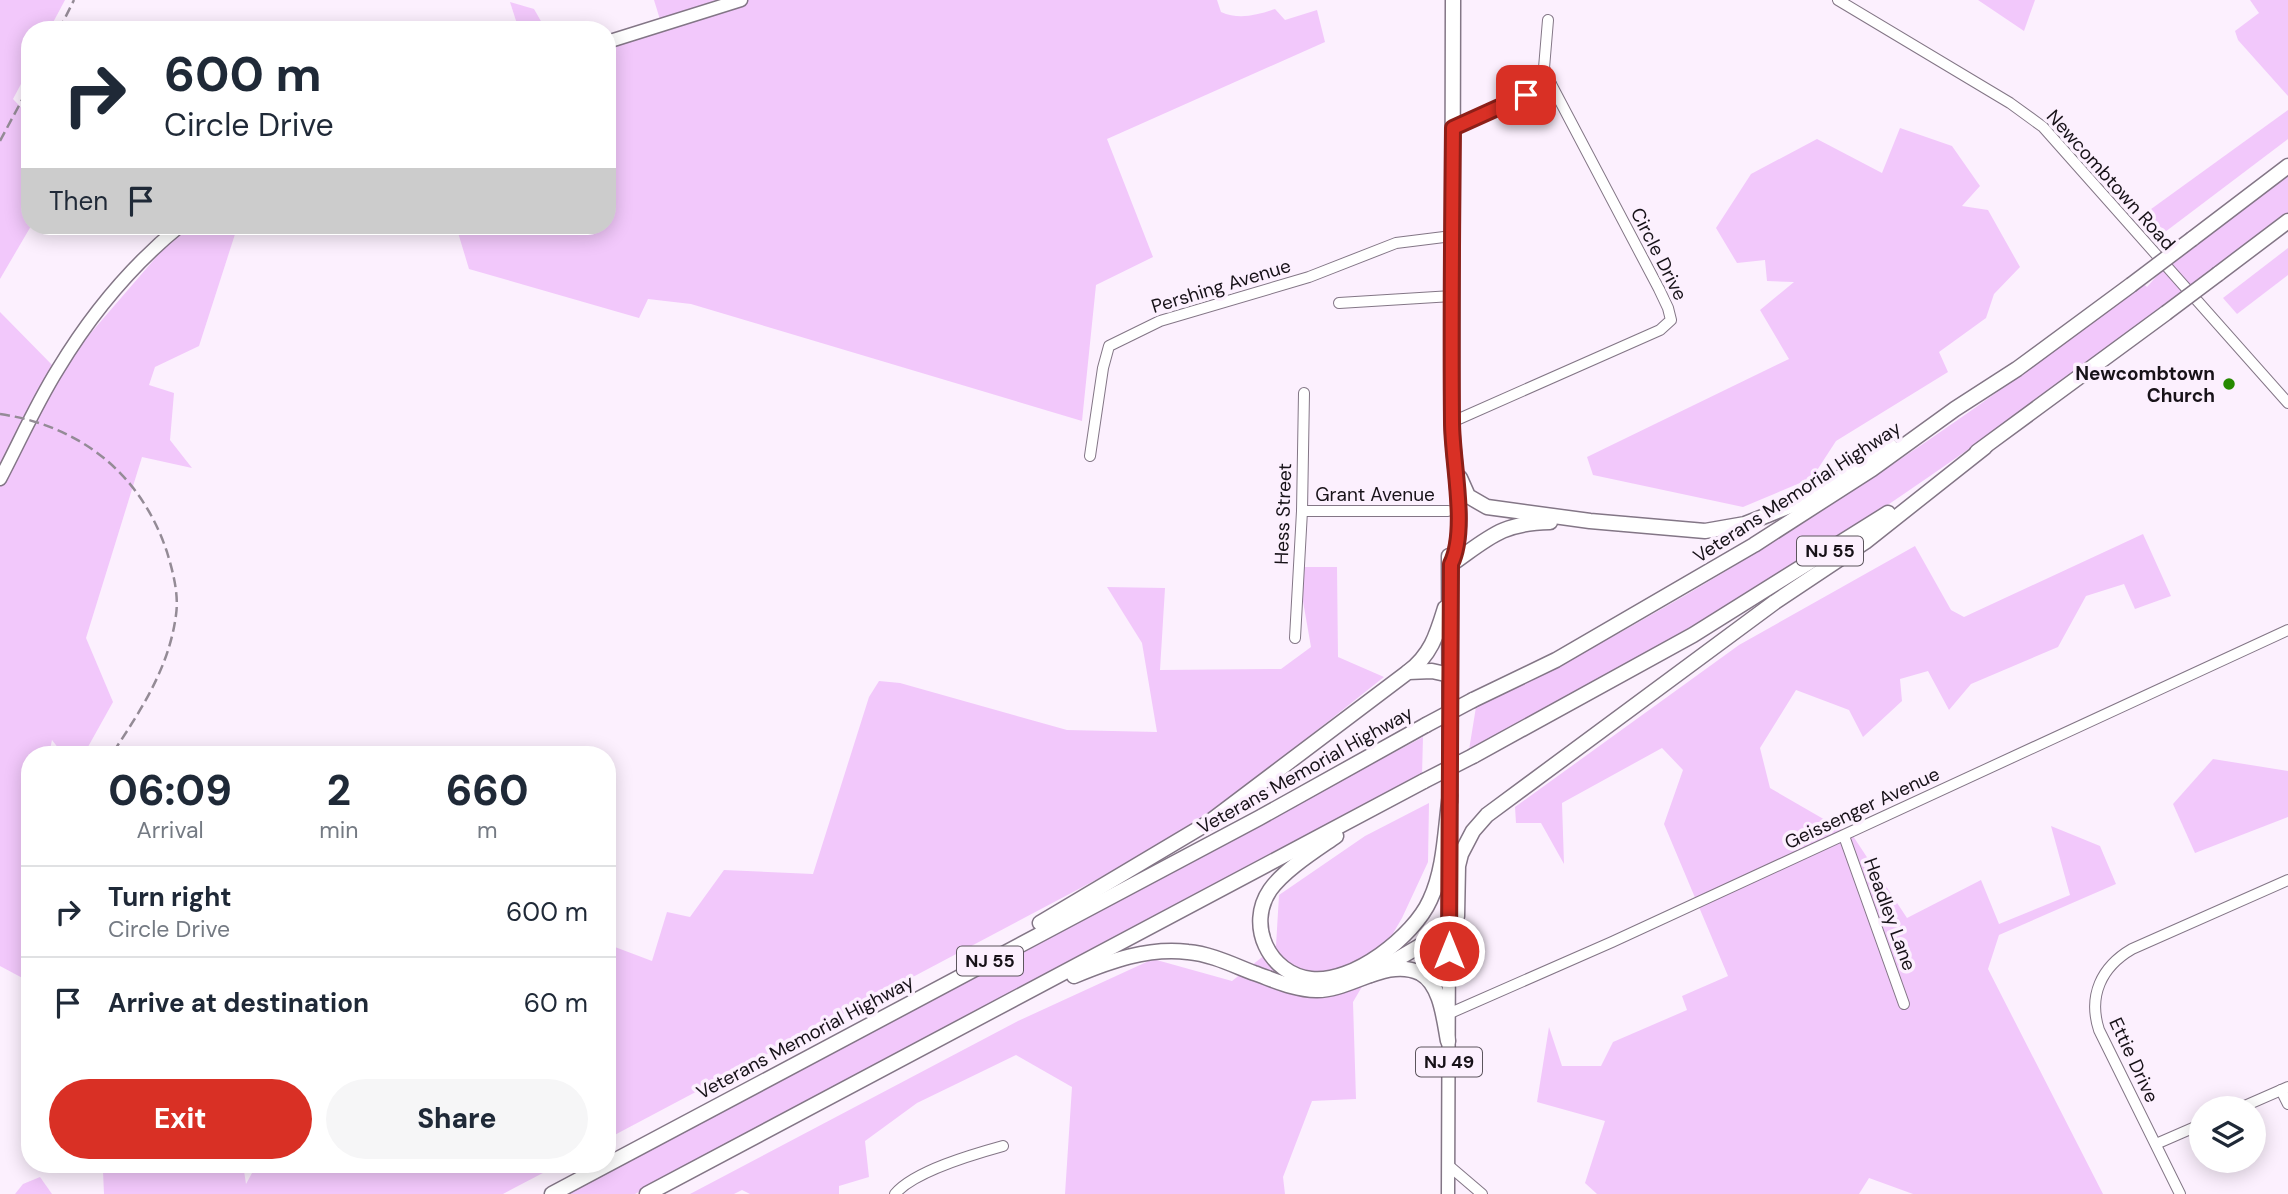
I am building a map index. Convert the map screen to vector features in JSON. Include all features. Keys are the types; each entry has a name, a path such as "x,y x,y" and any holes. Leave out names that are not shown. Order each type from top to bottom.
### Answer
{"highway":[{"name":"NJ 49","path":"1451,564 1456,553 1457,513 1452,422 1453,0"},
{"name":"Veterans Memorial Highway","path":"616,1160 1259,818 1473,700 1556,660 1754,545 1872,469 1955,409 2017,369 2288,166"},
{"name":"NJ 55","path":"647,1194 1473,756 1693,635 1840,544 1985,447 2288,221"},
{"path":"1453,463 1468,496 1482,505 1590,521 1706,531 1745,524 1805,500 1864,461 1955,409"},
{"path":"920,1048 1068,979 1115,960 1151,952 1180,951 1203,954 1282,983 1310,990 1326,990 1370,975 1449,929 1457,916 1458,866 1461,853 1473,831 1487,815 1775,602 1865,542 1985,447"},
{"name":"NJ 49","path":"1449,929 1451,564 1448,550 1448,511 1449,477 1453,463"},
{"path":"1451,564 1508,527 1534,522 1590,521"},
{"path":"904,1006 1186,838 1408,672 1424,658 1438,635 1451,590"},
{"path":"1408,672 1432,671 1450,674"},
{"path":"1385,802 1304,859 1272,887 1268,894 1260,918 1264,942 1272,957 1294,975 1317,979 1352,970 1395,944 1417,921 1430,901 1439,871 1450,795"},
{"path":"1370,975 1405,970 1426,977 1435,991 1448,1041"},
{"name":"Veterans Memorial Highway","path":"552,1194 591,1173"}],"main road":[{"path":"616,39 741,0"},
{"path":"0,479 58,369 85,329 139,265 171,235"},
{"name":"NJ 49","path":"1448,1194 1449,929"}],"street":[{"name":"Newcombtown Road","path":"1838,0 2010,103 2043,127 2288,403"},
{"path":"1453,128 1550,85 1544,68 1548,20"},
{"name":"Circle Drive","path":"1452,422 1660,330 1671,320 1659,289 1550,85"},
{"name":"Pershing Avenue","path":"1090,456 1103,368 1110,346 1160,321 1309,277 1396,243 1452,236"},
{"path":"1339,303 1452,296"},
{"name":"Hess Street","path":"1295,638 1302,511 1304,393"},
{"name":"Grant Avenue","path":"1302,511 1448,511"},
{"name":"Geissenger Avenue","path":"1448,1014 1844,836 2288,630"},
{"name":"Headley Lane","path":"1844,836 1904,1004"},
{"name":"Ettie Drive","path":"2180,1194 2099,1030 2094,1007 2098,985 2112,965 2132,949 2288,880"},
{"path":"2266,1096 2284,1088 2288,1104"},
{"path":"2156,1144 2189,1130"},
{"path":"895,1194 904,1186 948,1163 1003,1146"},
{"path":"1448,1165 1482,1194"}],"shaded area":[{"path":"0,0 65,0 54,21 21,21 21,84 13,99 21,107 21,235 26,235 0,279"},
{"path":"654,0 1217,0 1221,12 1234,16 1255,15 1275,9 1285,20 1317,10 1325,42 1107,139 1153,257 1096,285 1082,421 691,304 648,299 639,318 469,269 459,235 616,235 616,41 662,26"},
{"path":"1978,0 2035,0 2024,31"},
{"path":"2250,0 2288,0 2288,96 2238,40 2235,31 2259,13"},
{"path":"510,2 534,9 541,21 516,21"},
{"path":"2288,110 2288,139 2165,232 2147,212"},
{"path":"1900,128 1952,146 1980,186 1962,206 1988,210 2020,267 1994,294 1986,318 1939,352 1948,372 1836,441 1812,478 1743,507 1593,475 1587,457 1789,359 1760,310 1794,282 1767,281 1765,260 1737,263 1716,228 1751,174 1817,139 1882,173"},
{"path":"2288,172 2288,216 2215,271 2190,285 2170,261"},
{"path":"175,235 235,235 199,346 155,367 149,385 174,393 170,440 192,468 142,457 86,638 113,702 88,746 57,746 52,740 51,746 21,746 21,977 0,966 0,312 58,371"},
{"path":"2288,248 2288,275 2237,314 2223,298"},
{"path":"2162,270 2183,292 1932,475 1738,599 1469,750 1476,707 1601,643 1783,536 1959,419 2143,283 2147,287"},
{"path":"2143,534 2171,596 2135,609 2124,584 2086,596 2058,647 1971,684 1949,710 1928,671 1900,679 1902,701 1863,737 1849,710 1796,690 1760,748 1770,788 1853,836 1907,918 1981,880 1999,924 2070,895 2051,826 2100,846 2116,884 1999,935 1988,969 2103,1194 1913,1194 1869,1178 1859,1194 1597,1194 1585,1183 1605,1121 1537,1102 1549,1027 1562,1066 1601,1066 1613,1042 1687,1010 1682,996 1728,976 1664,824 1683,770 1662,748 1562,803 1564,864 1541,823 1516,823 1515,807 1739,645 1915,546 1951,610 1964,617"},
{"path":"1297,567 1337,567 1338,657 1384,677 1194,828 616,1134 616,947 652,961 667,912 690,917 724,870 813,874 869,697 879,681 900,683 1067,730 1157,732 1142,643 1107,587 1165,588 1160,670 1281,669 1311,647"},
{"path":"1423,737 1422,776 635,1194 565,1194 604,1173 616,1173 616,1167"},
{"path":"2213,759 2288,771 2288,817 2195,853 2173,804"},
{"path":"1429,803 1428,862 1402,918 1353,1002 1356,1099 1312,1101 1283,1177 1285,1194 1065,1194 1072,1087 1016,1055 917,1103 865,1141 869,1177 839,1186 839,1194 750,1194 742,1190 734,1194 690,1194 1018,1021 1153,959 1232,981 1276,946 1279,895 1365,836"},
{"path":"103,1173 244,1173 246,1184 252,1173 543,1173 503,1194 104,1194"},
{"path":"40,1177 52,1194 15,1194 23,1184"}],"railway":[{"path":"64,21 74,0"},
{"path":"0,141 21,102"},
{"path":"0,414 57,430 82,442 104,458 124,477 141,499 156,524 167,552 177,599 172,634 152,688 117,746"}],"place":[{"name":"Newcombtown Church","path":"2229,384"}],"route":[{"path":"1449,951 1451,564 1456,553 1457,513 1452,422 1453,128 1526,95"}]}
